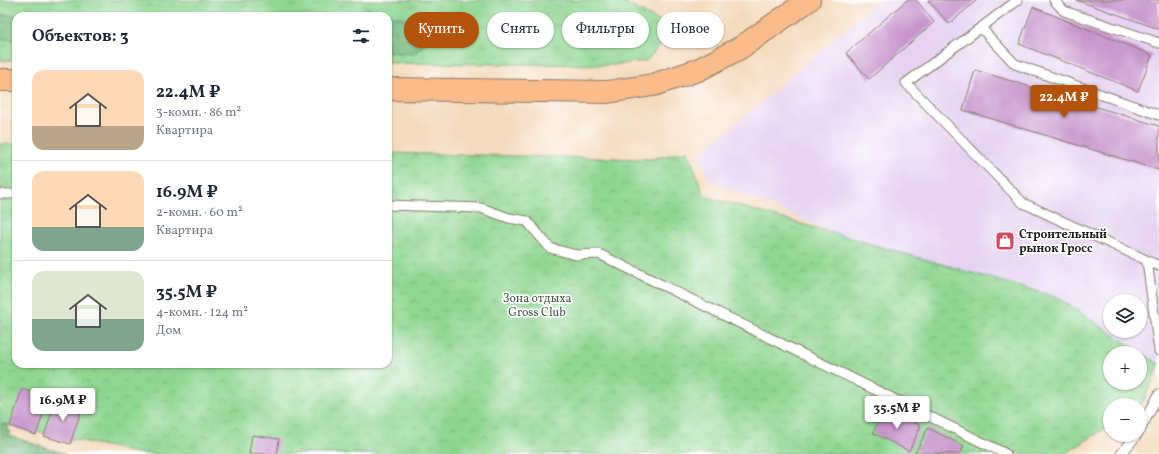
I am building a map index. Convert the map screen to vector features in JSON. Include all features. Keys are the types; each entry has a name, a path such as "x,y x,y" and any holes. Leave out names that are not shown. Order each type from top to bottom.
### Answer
{"main road":[{"path":"392,89 607,92 653,85 698,70 740,48 809,0"},
{"path":"0,80 12,80"}],"lane":[{"path":"1018,0 906,83 1023,203 1159,266"},
{"path":"1054,0 1064,11 1159,43"},
{"path":"981,28 1015,64 1159,115"},
{"path":"0,194 12,194"},
{"path":"392,206 481,208 509,218 527,221 550,248 576,255 599,254 1006,454"},
{"path":"1147,261 1159,351"},
{"path":"1147,417 1159,394"},
{"path":"1121,454 1132,442"}],"shaded area":[{"name":"Строительный рынок Гросс","path":"880,0 1159,0 1159,370 1147,365 1147,346 1103,347 709,180 699,155"}],"green space":[{"path":"0,0 619,0 642,12 562,12 562,48 649,48 649,16 657,20 658,48 646,61 613,65 392,63 392,12 12,12 12,60 0,60"},
{"path":"367,9 379,12 354,12"},
{"path":"0,15 12,15 12,40 0,39"},
{"path":"392,15 404,18 404,48 420,48 414,54 392,52"},
{"name":"Зона отдыха Gross Club","path":"0,144 12,144 12,368 392,368 392,153 651,159 688,151 704,196 1056,297 1103,328 1103,338 1119,338 1131,346 1103,346 1103,390 1147,390 1147,356 1159,364 1145,398 1103,398 1103,430 1065,454 142,454 0,423"},
{"path":"0,383 10,436 65,454 0,454"}],"building":[{"path":"907,0 916,0 934,22 869,79 846,53"},
{"path":"928,0 977,0 949,24"},
{"path":"1076,0 1159,0 1159,29"},
{"path":"1033,7 1152,55 1138,91 1019,44"},
{"path":"975,70 1159,126 1159,170 963,110"},
{"path":"22,389 49,398 36,435 10,426"},
{"path":"56,399 82,408 70,444 44,436"},
{"path":"885,408 921,426 909,451 873,433"},
{"path":"928,428 964,446 960,454 915,453"},
{"path":"252,435 279,439 277,454 249,454"}],"place":[{"name":"Строительный рынок Гросс","path":"1005,241"}]}
